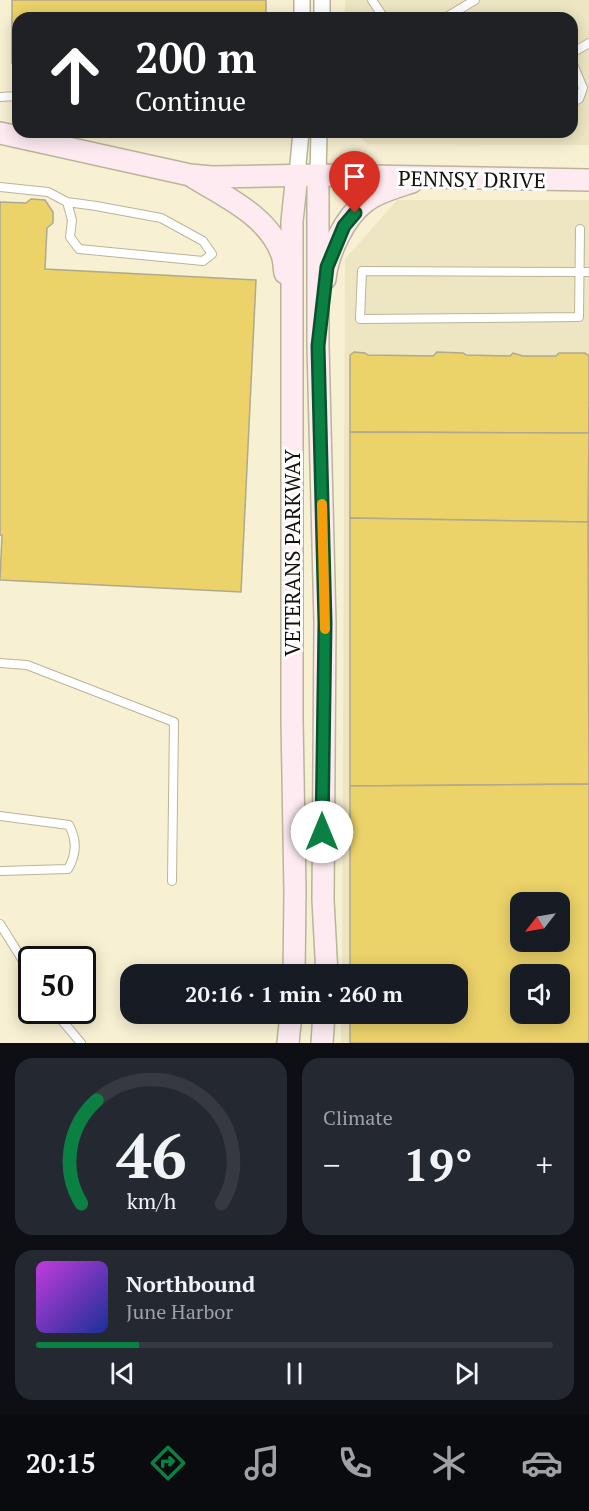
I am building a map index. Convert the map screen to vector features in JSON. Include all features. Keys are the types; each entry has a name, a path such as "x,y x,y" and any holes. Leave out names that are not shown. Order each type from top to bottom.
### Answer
{"main road":[{"name":"PENNSY DRIVE","path":"23,138 190,175 212,177 318,175 589,180"},
{"path":"190,175 257,218 273,237 282,254 293,302"},
{"name":"VETERANS PARKWAY","path":"294,964 292,221 297,175"},
{"name":"VETERANS PARKWAY","path":"318,175 318,346 325,623 322,810 326,964"},
{"path":"318,346 327,267 344,226 365,201 421,178"},
{"path":"288,1043 290,1024"},
{"path":"322,1043 323,1024"}],"street":[{"name":"VETERANS PARKWAY","path":"297,175 300,138"},
{"name":"VETERANS PARKWAY","path":"318,175 319,138"}],"lane":[{"path":"455,12 475,0"},
{"path":"578,76 583,88 578,99"},
{"path":"0,187 48,192 67,202 162,218 203,241 212,254 203,261 78,249 70,237 72,220 67,202"},
{"path":"580,229 580,272 579,317 360,319 362,271 580,272 589,272"},
{"path":"0,663 27,665 174,722 172,880"},
{"path":"0,816 69,825 75,836 75,858 68,869 0,871"},
{"path":"0,924 18,953"},
{"path":"65,1024 81,1043"}],"shaded area":[{"path":"345,0 589,0 589,145 368,144 361,138 578,138 578,12 345,12"},
{"path":"397,200 589,200 589,1043 341,1043 341,1024 468,1024 468,964 342,964 345,259"}],"building":[{"path":"12,0 266,0 266,12 12,12"},
{"path":"31,199 45,200 53,212 53,223 47,228 45,269 256,280 241,592 0,580 2,535 0,535 0,202 26,203"},
{"path":"354,352 368,355 433,356 437,352 510,356 513,353 523,356 556,356 559,353 585,353 589,356 589,433 350,432 350,355"},
{"path":"589,407 589,566 588,566"},
{"path":"350,432 589,433 588,522 350,518"},
{"path":"350,518 588,522 589,784 350,786"},
{"path":"589,784 589,1043 350,1043 350,1024 468,1024 468,964 350,964 350,786"}],"slow traffic":[{"path":"322,504 325,629"}],"route":[{"path":"322,832 325,623 318,346 327,267 344,226 355,213"}]}
